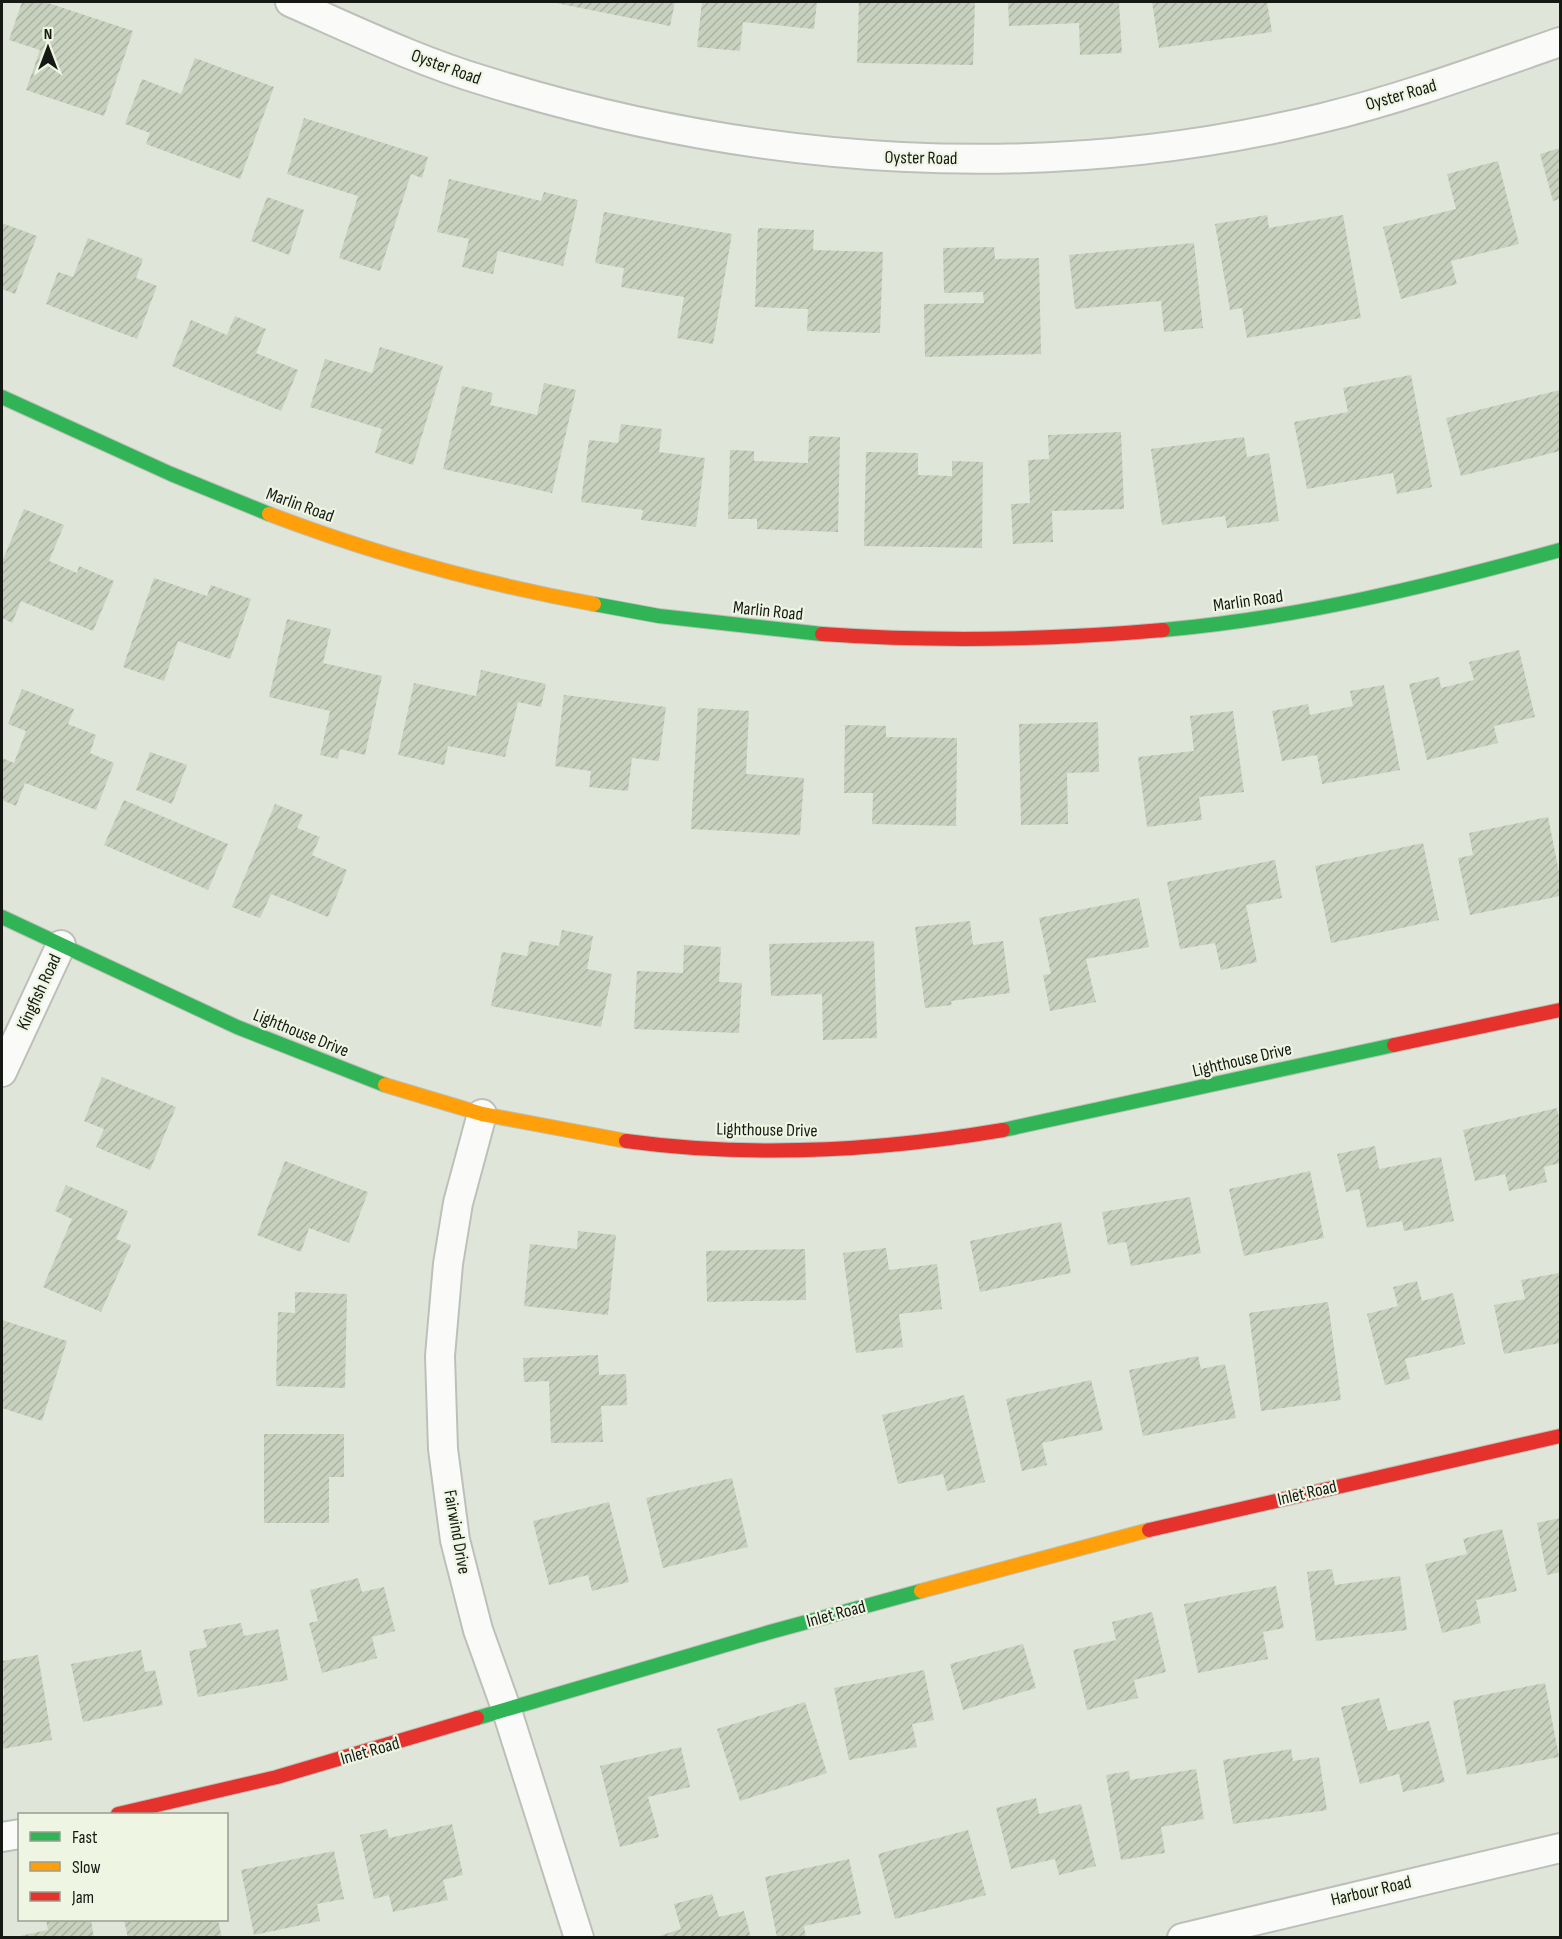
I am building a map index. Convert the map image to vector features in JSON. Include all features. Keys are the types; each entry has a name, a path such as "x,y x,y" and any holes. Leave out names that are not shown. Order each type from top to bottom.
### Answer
{"street":[{"name":"Oyster Road","path":"290,2 379,42 482,81 614,118 722,140 831,154 886,158 996,159 1061,156 1214,140 1322,118 1417,92 1560,42"},
{"name":"Marlin Road","path":"2,397 224,497 342,540 452,572 586,603 695,621 820,635 969,639 1072,637 1198,627 1322,608 1423,587 1560,550"},
{"name":"Lighthouse Drive","path":"2,917 290,1050 385,1086 482,1114 580,1134 680,1146 781,1150 882,1146 982,1135 1081,1116 1382,1046 1560,1010"},
{"name":"Kingfish Road","path":"2,1072 61,945"},
{"name":"Fairwind Drive","path":"482,1114 459,1203 448,1264 440,1356 443,1449 455,1540 478,1630 507,1711 579,1938"},
{"name":"Inlet Road","path":"126,1813 277,1777 770,1632 1123,1536 1560,1436"},
{"path":"2,1838 18,1834"},
{"name":"Harbour Road","path":"1182,1938 1560,1848"}],"building":[{"path":"22,2 45,2 133,31 104,116 26,90 40,50 9,40"},
{"path":"551,2 675,2 670,26"},
{"path":"702,2 817,2 814,29 743,22 740,51 697,47"},
{"path":"859,2 975,2 973,65 857,63"},
{"path":"1008,2 1119,2 1122,53 1080,55 1079,23 1009,26"},
{"path":"1152,2 1267,2 1272,32 1159,48"},
{"path":"195,58 274,87 240,179 146,144 150,133 125,124 142,79 181,94"},
{"path":"304,118 428,157 422,178 411,174 380,271 339,258 358,196 287,174"},
{"path":"1560,148 1560,199 1553,201 1540,154"},
{"path":"1498,161 1519,244 1451,261 1457,284 1401,299 1383,227 1456,209 1447,174"},
{"path":"449,179 541,201 544,192 578,200 563,266 498,251 493,274 462,267 469,239 437,232"},
{"path":"267,197 304,210 289,255 251,241"},
{"path":"604,212 732,234 713,344 677,338 684,297 621,287 624,268 595,263"},
{"path":"1267,215 1269,228 1343,215 1361,318 1247,338 1242,308 1230,310 1215,224"},
{"path":"2,223 37,236 15,294 2,289"},
{"path":"758,228 814,230 813,250 883,252 880,333 807,331 808,309 755,307"},
{"path":"88,238 143,259 136,278 157,286 137,339 46,304 58,272 73,277"},
{"path":"1194,243 1203,328 1164,332 1161,301 1075,309 1069,255"},
{"path":"994,247 995,259 1039,258 1041,354 925,357 924,304 984,303 983,292 944,293 943,248"},
{"path":"235,316 266,329 256,353 298,370 281,411 172,366 191,320 227,335"},
{"path":"380,347 443,366 413,465 375,453 382,429 310,407 325,359 372,373"},
{"path":"1411,375 1432,487 1397,494 1393,473 1307,489 1294,422 1348,412 1343,388"},
{"path":"544,383 576,390 552,493 443,469 462,386 493,393 490,405 537,415"},
{"path":"1560,390 1560,451 1461,476 1446,418"},
{"path":"621,424 662,429 659,452 705,458 696,527 641,520 643,510 581,502 589,440 618,443"},
{"path":"1121,432 1124,509 1052,511 1053,542 1013,544 1011,504 1030,503 1028,460 1049,459 1048,435"},
{"path":"809,436 840,437 838,532 757,529 757,519 728,519 730,450 754,451 754,461 808,463"},
{"path":"1244,437 1247,457 1269,453 1279,521 1227,528 1225,516 1162,525 1151,449"},
{"path":"866,452 918,453 918,475 952,476 952,461 983,462 982,548 864,546"},
{"path":"24,509 64,525 49,561 77,573 79,566 114,581 93,631 21,601 12,623 2,618 2,562"},
{"path":"154,578 207,596 211,585 251,599 230,659 178,641 164,681 123,667"},
{"path":"287,619 331,629 323,663 382,676 365,755 340,749 338,759 320,755 330,711 269,697"},
{"path":"1519,650 1535,717 1494,726 1498,743 1427,760 1409,684 1439,677 1441,688 1474,680 1469,662"},
{"path":"481,670 546,684 541,707 518,702 505,757 448,746 444,765 398,755 414,683 476,696"},
{"path":"1384,685 1400,770 1322,784 1317,755 1282,761 1272,711 1308,704 1310,715 1353,706 1350,691"},
{"path":"22,689 74,709 68,724 96,735 90,753 114,763 96,810 25,783 16,806 2,800 2,758 14,763 26,731 8,724"},
{"path":"564,695 666,707 659,761 632,758 628,791 589,787 591,771 555,766"},
{"path":"698,708 749,711 746,774 804,778 800,835 691,829"},
{"path":"1233,711 1244,792 1199,797 1202,820 1147,827 1138,757 1194,751 1190,716"},
{"path":"1098,722 1099,772 1067,773 1068,824 1021,825 1019,724"},
{"path":"845,725 886,726 886,737 957,738 956,826 872,824 873,793 844,793"},
{"path":"150,752 187,765 172,804 136,790"},
{"path":"124,800 228,844 208,890 104,845"},
{"path":"275,804 303,815 297,828 320,837 312,855 347,870 328,917 271,894 260,918 232,907"},
{"path":"1548,817 1560,877 1560,896 1470,915 1458,858 1473,855 1469,833"},
{"path":"1423,843 1439,920 1331,943 1315,866"},
{"path":"1275,860 1282,898 1246,905 1257,962 1221,970 1215,943 1180,949 1167,882"},
{"path":"1139,898 1149,947 1086,959 1096,1002 1050,1011 1043,975 1051,974 1039,918"},
{"path":"970,921 973,945 1003,941 1010,993 951,1001 952,1005 925,1008 915,927"},
{"path":"562,930 593,936 587,969 612,974 601,1027 491,1006 502,952 527,956 530,941 559,946"},
{"path":"874,941 877,1038 823,1040 822,994 771,996 769,944"},
{"path":"684,945 721,947 719,982 742,983 739,1033 634,1029 637,971 683,973"},
{"path":"102,1077 176,1107 150,1170 96,1147 104,1129 84,1121"},
{"path":"1557,1108 1560,1122 1560,1163 1544,1167 1547,1182 1509,1191 1505,1174 1475,1181 1463,1130"},
{"path":"1375,1146 1379,1169 1441,1157 1454,1221 1404,1231 1402,1221 1367,1228 1359,1189 1346,1192 1337,1154"},
{"path":"285,1161 368,1192 349,1243 309,1228 301,1252 257,1235"},
{"path":"1310,1171 1324,1238 1244,1256 1229,1189"},
{"path":"66,1185 128,1211 116,1239 131,1245 101,1312 43,1287 72,1219 55,1211"},
{"path":"1190,1197 1201,1253 1131,1266 1126,1242 1108,1245 1102,1212"},
{"path":"1061,1222 1071,1273 980,1292 970,1241"},
{"path":"578,1231 616,1235 608,1315 524,1306 530,1244 577,1249"},
{"path":"886,1248 889,1270 937,1264 942,1309 899,1314 903,1347 856,1353 843,1253"},
{"path":"805,1249 806,1300 707,1302 706,1251"},
{"path":"1559,1273 1560,1343 1504,1354 1494,1305 1525,1299 1521,1280"},
{"path":"1417,1281 1422,1301 1453,1293 1465,1344 1405,1359 1410,1379 1385,1385 1367,1314 1398,1306 1393,1287"},
{"path":"295,1292 347,1294 345,1388 276,1386 278,1312 295,1313"},
{"path":"1328,1302 1341,1400 1261,1411 1249,1313"},
{"path":"2,1320 67,1341 42,1421 2,1408"},
{"path":"598,1355 599,1375 626,1374 627,1405 601,1406 603,1442 551,1443 549,1381 524,1382 523,1358"},
{"path":"1198,1356 1201,1369 1225,1364 1236,1418 1143,1436 1129,1370"},
{"path":"1091,1380 1103,1430 1042,1443 1047,1465 1022,1471 1006,1399"},
{"path":"964,1395 985,1482 947,1491 943,1474 898,1484 882,1415"},
{"path":"264,1434 344,1434 344,1477 329,1477 329,1523 264,1523"},
{"path":"732,1478 748,1547 663,1568 646,1498"},
{"path":"609,1502 629,1582 592,1591 588,1575 549,1585 533,1521"},
{"path":"1560,1518 1560,1572 1547,1575 1537,1523"},
{"path":"1502,1529 1517,1591 1476,1600 1481,1623 1442,1633 1425,1564 1467,1554 1463,1539"},
{"path":"1332,1569 1335,1585 1400,1576 1407,1630 1316,1641 1307,1572"},
{"path":"358,1578 362,1592 384,1587 395,1631 372,1637 377,1658 322,1673 309,1623 318,1621 310,1590"},
{"path":"1276,1586 1284,1628 1263,1632 1268,1659 1198,1673 1184,1604"},
{"path":"1152,1612 1166,1672 1134,1680 1138,1698 1087,1710 1073,1650 1116,1640 1112,1622"},
{"path":"241,1623 244,1636 278,1629 288,1680 198,1697 189,1651 207,1647 203,1630"},
{"path":"1023,1644 1036,1688 963,1710 950,1664"},
{"path":"141,1650 145,1672 155,1670 163,1705 83,1722 71,1664"},
{"path":"38,1655 52,1740 2,1749 2,1696 4,1695 2,1661"},
{"path":"924,1670 934,1720 912,1724 917,1747 849,1760 834,1688"},
{"path":"1545,1683 1559,1757 1467,1775 1453,1701"},
{"path":"1379,1698 1388,1731 1429,1721 1445,1782 1403,1792 1399,1774 1360,1784 1341,1707"},
{"path":"805,1702 827,1773 740,1801 717,1729"},
{"path":"681,1747 690,1787 648,1797 659,1837 620,1847 600,1766"},
{"path":"1291,1749 1293,1761 1319,1757 1327,1810 1233,1824 1223,1760"},
{"path":"1196,1769 1204,1819 1161,1827 1165,1853 1121,1860 1106,1775 1129,1771 1130,1780"},
{"path":"1036,1798 1039,1814 1081,1804 1096,1866 1059,1875 1055,1859 1011,1869 996,1808"},
{"path":"452,1824 463,1875 443,1880 448,1900 393,1912 389,1895 374,1899 360,1835 387,1829 389,1838"},
{"path":"968,1830 986,1895 895,1919 878,1854"},
{"path":"334,1851 344,1899 317,1904 320,1921 254,1935 241,1870"},
{"path":"849,1859 861,1914 804,1926 806,1938 777,1938 765,1877"},
{"path":"712,1894 719,1917 744,1911 751,1938 653,1938 681,1929 674,1904"},
{"path":"46,1921 91,1921 94,1938 10,1938 48,1930"},
{"path":"124,1921 218,1921 222,1938 128,1938"}],"traffic: fast":[{"path":"2,397 171,474 269,514"},
{"path":"1163,630 1264,618 1314,609 1413,588 1560,550"},
{"path":"594,604 659,616 822,634"},
{"path":"2,917 237,1027 385,1085"},
{"path":"1003,1130 1394,1045"},
{"path":"477,1718 770,1632 921,1591"}],"traffic: slow":[{"path":"269,514 389,555 512,587 594,604"},
{"path":"385,1085 482,1114 626,1141"},
{"path":"921,1591 1149,1530"}],"traffic: jam":[{"path":"822,634 992,639 1163,630"},
{"path":"1394,1045 1560,1010"},
{"path":"626,1141 720,1149 815,1150 909,1143 1003,1130"},
{"path":"1149,1530 1560,1436"},
{"path":"122,1813 277,1777 477,1718"}]}
